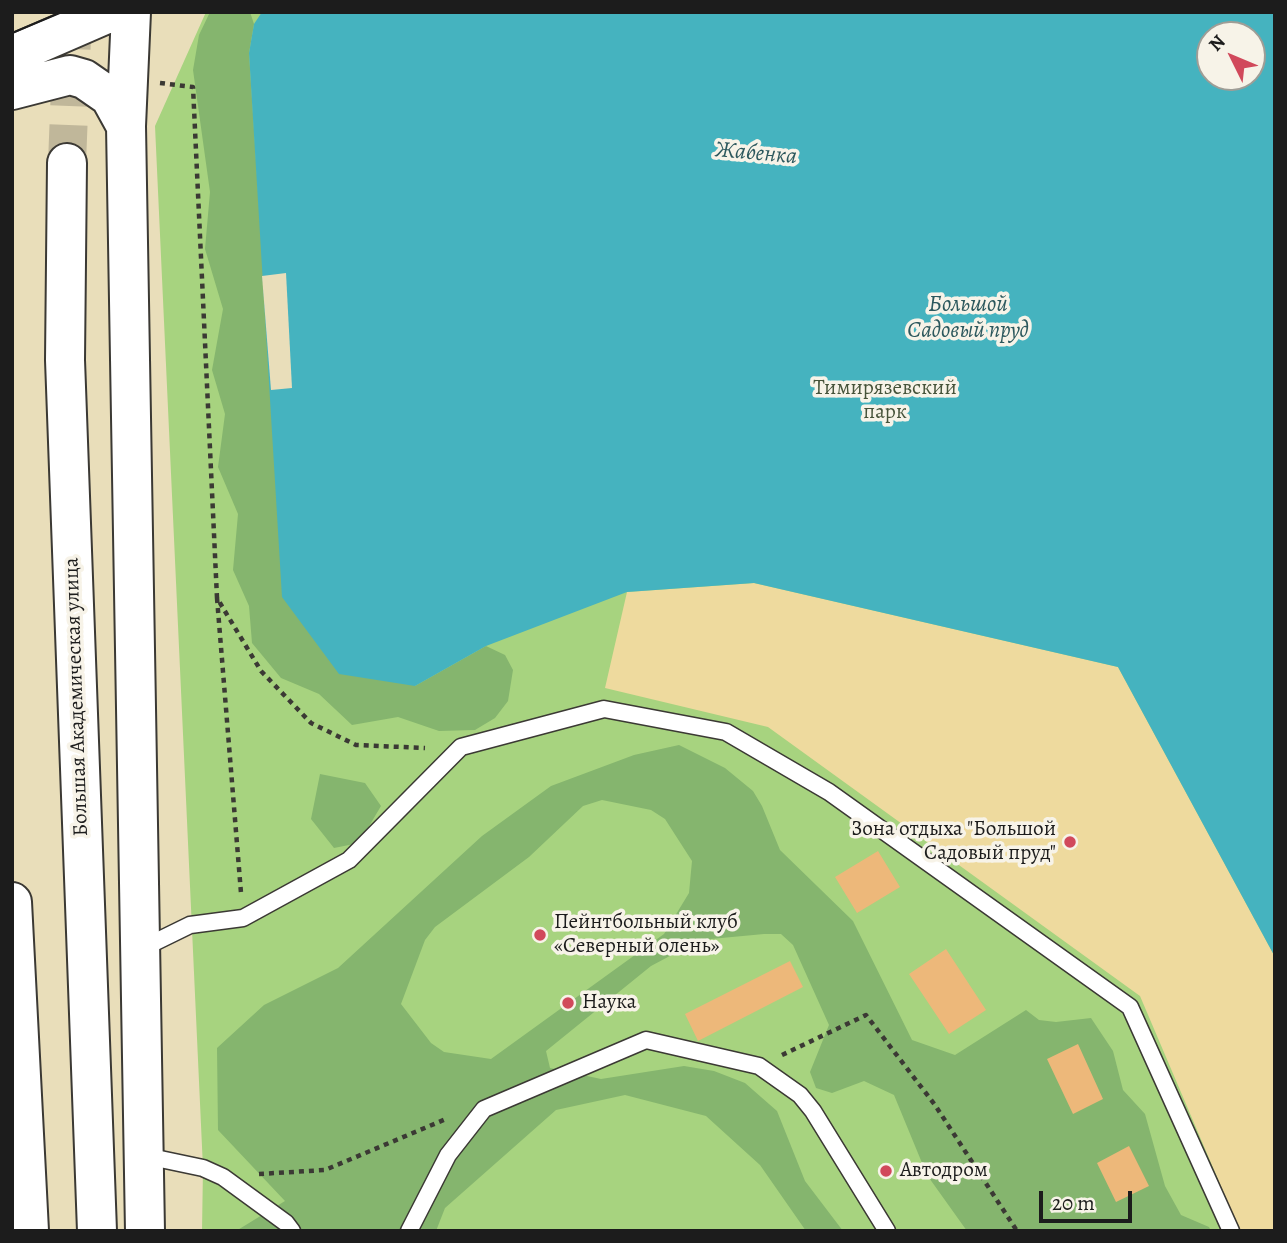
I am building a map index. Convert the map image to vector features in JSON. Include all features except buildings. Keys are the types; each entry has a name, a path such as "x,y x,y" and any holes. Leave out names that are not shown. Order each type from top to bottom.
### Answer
{"main road":[{"path":"12,55 111,12"},
{"path":"131,12 126,126 143,948 145,1231"},
{"path":"12,90 70,75 85,79 110,97 126,126"},
{"name":"Большая Академическая улица","path":"67,163 66,374 97,1231"},
{"path":"12,901 29,1231"}],"lane":[{"path":"143,948 190,925 243,918 349,860 461,747 604,709 726,732 829,792 1130,1007 1231,1231"},
{"path":"409,1231 448,1155 484,1109 646,1040 759,1066 800,1095 813,1111 887,1231"},
{"path":"146,1156 203,1168 223,1177 286,1223 292,1231"}],"path":[{"path":"150,83 193,87 217,598 243,918"},
{"path":"217,598 261,671 311,723 356,744 461,747"},
{"path":"759,1066 866,1015 935,1105 1017,1231"},
{"path":"223,1177 325,1170 432,1122 484,1109"}],"green space":[{"name":"Тимирязевский парк","path":"206,12 1275,12 1275,1231 202,1231 203,1168 155,126"},
{"path":"210,12 250,12 254,24 249,53 271,391 415,686 486,646 505,655 513,670 508,701 495,718 475,730 439,731 398,717 352,725 319,694 281,678 252,643 249,606 233,570 238,514 218,467 225,414 212,370 223,309 205,249 210,192 193,70 199,35"},
{"path":"679,745 725,768 753,791 780,850 853,921 912,1040 955,1055 1026,1010 1039,1020 1056,1022 1091,1018 1113,1051 1123,1090 1145,1114 1165,1186 1181,1215 1209,1227 1211,1231 967,1231 927,1175 894,1095 864,1081 832,1093 816,1088 810,1072 829,1025 793,945 781,934 764,934 700,940 651,966 546,1051 550,1068 601,1079 684,1066 714,1071 745,1083 777,1111 805,1181 843,1231 806,1231 760,1165 706,1116 625,1095 556,1110 445,1208 436,1231 236,1231 285,1201 218,1130 217,1048 264,1005 338,968 482,836 551,786 634,755","holes":["602,800 651,810 665,819 692,861 689,893 664,934 491,1059 444,1052 431,1043 401,1004 425,940 435,927 529,857 583,806"]},
{"path":"320,774 365,783 381,806 359,843 334,848 311,819"}],"sand":[{"name":"Зона отдыха \"Большой Садовый пруд\"","path":"754,583 1118,667 1275,957 1275,1231 1240,1231 1140,996 768,727 605,688 627,592"}],"water":[{"name":"Большой Садовый пруд","path":"262,12 1275,12 1275,957 1118,667 754,583 627,592 486,646 415,686 339,674 282,597 249,53 254,24"}],"pier":[{"path":"286,273 292,388 271,390 262,276"}],"tunnel":[{"path":"67,163 73,12"}],"tram line":[{"path":"12,14 16,12"},
{"path":"12,33 62,12"}],"place":[{"name":"Зона отдыха \"Большой Садовый пруд\"","path":"1070,842"},
{"name":"Пейнтбольный клуб «Северный олень»","path":"540,935"},
{"name":"Наука","path":"568,1003"},
{"name":"Автодром","path":"886,1171"}],"water label":[{"name":"Жабенка","path":"756,154"}]}
